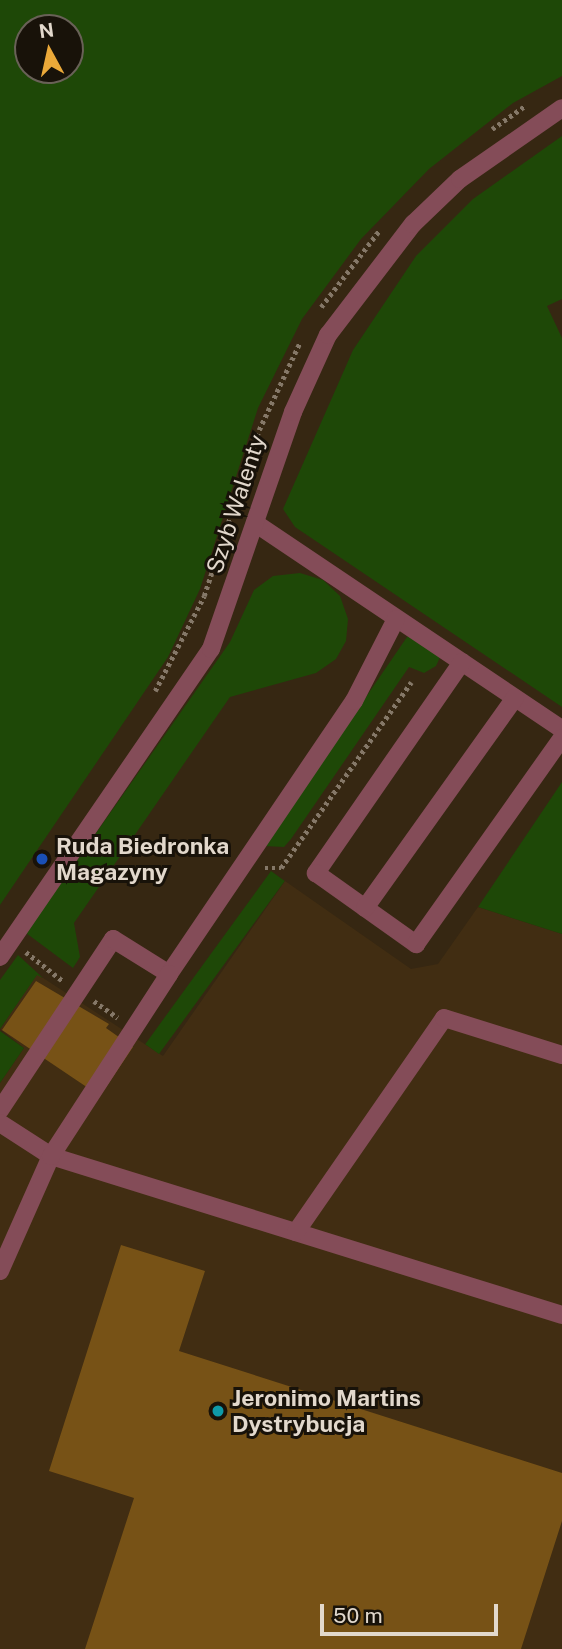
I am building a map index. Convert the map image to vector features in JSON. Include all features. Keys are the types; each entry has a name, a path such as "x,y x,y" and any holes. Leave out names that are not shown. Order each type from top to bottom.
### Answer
{"street":[{"name":"Szyb Walenty","path":"0,957 211,649 293,412 328,335 413,225 460,179 562,108"},
{"path":"255,523 562,729"},
{"path":"0,1271 51,1156 169,974 354,701 396,619"},
{"path":"462,663 316,873 416,944 562,738"},
{"path":"365,908 515,698"},
{"path":"0,1111 113,939 169,974"},
{"path":"296,1233 444,1018 562,1055"},
{"path":"0,1124 51,1156 562,1315"}],"shaded area":[{"name":"Jeronimo Martins Dystrybucja","path":"285,881 411,969 438,964 478,907 562,934 562,1649 0,1649 0,1083 24,1048 0,1029 37,974 163,1056"}],"green space":[{"path":"0,0 562,0 562,76 513,103 429,169 361,239 302,319 258,408 200,589 168,657 0,905"},
{"path":"562,136 562,299 547,306 562,338 562,707 295,527 283,509 353,350 416,256 473,199"},
{"path":"300,573 323,580 340,596 348,619 346,641 336,659 316,673 230,697 74,923 80,957 73,968 26,933 230,642 254,590 273,576"},
{"path":"421,632 442,653 436,666 424,673 409,667 291,839 284,847 264,846 407,637"},
{"path":"562,782 562,934 478,907"},
{"path":"271,871 285,881 159,1054 145,1044"},
{"path":"18,955 43,978 37,975 0,1029 0,980"},
{"path":"0,1031 24,1048 0,1083"}],"building":[{"path":"36,981 109,1024 106,1028 133,1047 100,1096 2,1030"},
{"name":"Jeronimo Martins Dystrybucja","path":"121,1245 205,1271 179,1351 562,1473 562,1521 521,1649 85,1649 134,1498 49,1471"}],"place":[{"name":"Ruda Biedronka Magazyny","path":"42,859"},
{"name":"Jeronimo Martins Dystrybucja","path":"218,1411"}]}
